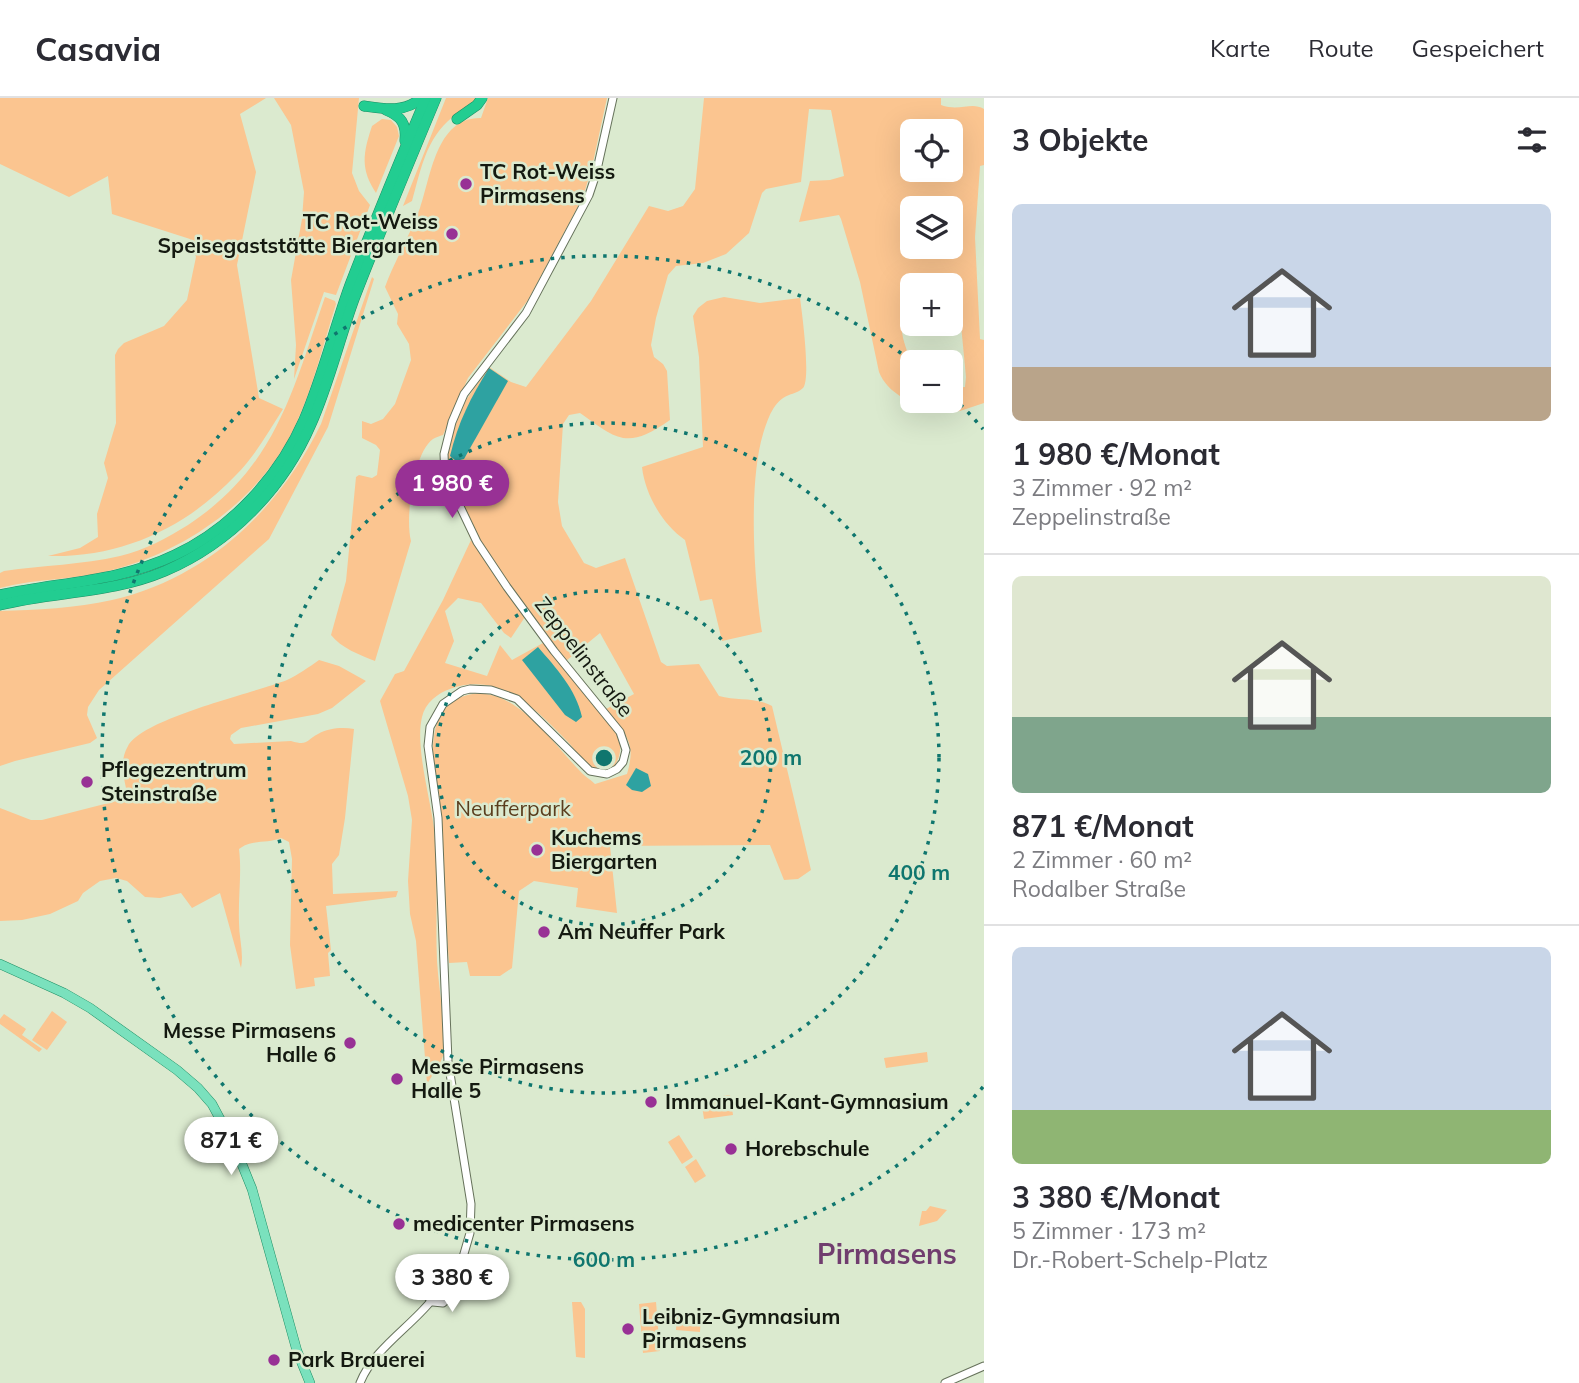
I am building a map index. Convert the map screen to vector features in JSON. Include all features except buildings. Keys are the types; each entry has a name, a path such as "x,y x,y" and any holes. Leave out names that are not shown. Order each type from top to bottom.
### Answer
{"highway":[{"path":"364,106 382,109 408,108 423,98"},
{"path":"402,155 423,98"},
{"path":"0,605 98,591 143,580 198,554 246,517 281,476 311,425 378,229 436,98"},
{"path":"457,119 477,105 482,98"},
{"path":"382,109 400,117 406,132 392,194"},
{"path":"0,595 106,579 149,566 201,540 250,500 285,456 304,421 343,305 378,229"}],"main road":[{"path":"0,964 90,1008 184,1076 212,1104 230,1137 252,1189 296,1351 310,1383"}],"street":[{"name":"Zeppelinstraße","path":"461,1264 470,1233 471,1205 448,1061 438,818 428,746 429,727 443,704 462,691 491,690 517,699 590,771 607,774 617,769 623,762 626,750 620,732 554,651 477,542 445,475 444,454 452,422 464,394 526,313 589,195 613,98"},
{"path":"461,1264 468,1272 465,1283 443,1303 431,1301 426,1293 429,1285 450,1265 461,1264"},
{"path":"360,1383 367,1369 383,1350 431,1301"},
{"path":"945,1383 984,1366"}],"green space":[{"path":"0,98 266,98 240,114 256,172 237,265 259,398 283,409 243,468 217,494 174,524 151,536 101,552 48,556 80,548 98,537 97,514 108,478 104,463 116,423 115,355 124,343 164,326 187,300 196,257 190,239 112,214 108,176 69,197 0,164"},
{"path":"274,98 359,98 352,173 359,191 370,205 336,295 324,292 294,379 296,345 291,280 304,192 291,125"},
{"path":"446,98 476,98 447,122 433,139 424,159 412,201 403,206"},
{"path":"488,98 607,98 583,197 528,300 468,378 443,435 426,446 420,458 410,503 411,541 375,661 345,647 331,635 346,581 356,477 359,475 372,478 377,475 380,450 362,438 362,421 371,424 383,419 395,404 411,360 409,344 397,324 398,314 385,287 416,218 432,166 445,138 454,127 466,120 481,118"},
{"name":"Neufferpark","path":"704,98 941,98 941,105 948,107 974,106 984,109 984,165 980,166 975,237 980,339 984,340 984,403 963,410 966,377 962,336 963,273 900,273 900,336 903,336 907,350 900,350 900,396 883,380 860,282 839,215 799,222 810,181 844,176 831,110 809,109 801,182 766,189 762,193 749,233 726,254 703,263 676,266 668,275 651,345 654,357 667,371 670,420 633,438 614,435 580,413 569,415 563,424 558,502 562,526 584,563 596,568 625,558 661,662 667,666 699,664 719,696 760,701 772,706 811,870 798,879 784,880 770,845 610,846 617,913 576,907 578,888 534,881 519,891 512,968 500,976 470,976 467,962 449,963 433,750 441,714 450,703 475,694 493,695 510,703 541,728 595,784 627,774 630,763 630,746 624,732 606,709 634,694 600,633 566,661 499,571 477,536 471,540 462,518 439,479 454,428 466,400 489,367 511,382 526,387 591,301 649,206 668,211 683,206 695,189"},
{"path":"382,119 391,120 397,127 399,136 376,193 367,176 365,153 372,126"},
{"path":"372,277 374,279 328,427 269,539 99,690 88,707 87,715 97,738 90,743 0,766 0,611 84,605 147,590 209,557 236,536 284,485 321,424"},
{"path":"325,297 336,304 295,426 264,475 221,517 171,548 116,569 0,588 0,573 4,571 120,556 156,543 188,525 218,502 242,478 262,452 278,424 291,395"},
{"path":"724,297 760,303 800,298 806,372 803,388 783,398 772,411 758,455 754,532 762,632 722,641 712,599 700,601 685,540 669,526 656,508 642,467 703,447 699,357 693,316 707,301"},
{"path":"471,540 525,617 511,638 481,603 458,598 445,611 454,641 445,663 487,676 500,645 512,660 543,643 617,733 620,749 616,764 611,769 598,771 586,764 568,742 530,706 501,689 485,685 450,689 437,696 426,707 422,717 420,742 434,828 437,961 444,1040 442,1060 427,1084 416,941 410,914 408,881 412,820 408,796 380,701 395,674 404,671 443,600"},
{"path":"319,660 339,666 366,681 332,708 318,714 241,728 231,735 230,739 234,744 291,741 304,743 326,730 354,729 339,855 332,864 333,894 398,891 396,897 326,906 331,950 328,953 330,976 314,978 315,986 296,989 290,945 292,859 289,842 281,838 249,844 239,849 241,968 220,893 192,908 181,893 160,898 145,897 127,881 116,878 100,881 83,893 78,901 50,914 0,921 0,808 31,820 42,820 128,798 123,759 128,746 138,736 176,716 287,680"},
{"path":"52,1011 67,1022 47,1050 32,1040"},
{"path":"4,1014 26,1029 22,1035 42,1049 39,1052 0,1024"},
{"path":"927,1052 928,1062 886,1068 884,1058"},
{"path":"730,1095 733,1115 704,1119 701,1099"},
{"path":"679,1135 693,1157 682,1164 668,1142"},
{"path":"696,1159 706,1176 695,1183 685,1167"},
{"path":"930,1206 947,1210 937,1221 919,1226 922,1211 926,1211"},
{"path":"572,1302 581,1302 585,1309 585,1358 576,1357"},
{"path":"656,1302 660,1351 643,1353 639,1304"},
{"path":"677,1314 701,1316 700,1332 676,1330"}],"water":[{"path":"489,368 508,381 464,459 456,461 450,456 457,432"},
{"path":"538,647 575,697 582,717 576,722 565,715 522,660"},
{"path":"636,768 648,774 651,786 642,792 632,790 626,785"}],"place":[{"name":"TC Rot-Weiss Pirmasens","path":"466,184"},
{"name":"TC Rot-Weiss Speisegaststätte Biergarten","path":"452,234"},
{"name":"Pflegezentrum Steinstraße","path":"87,782"},
{"name":"Kuchems Biergarten","path":"537,850"},
{"name":"Am Neuffer Park","path":"544,932"},
{"name":"Messe Pirmasens Halle 6","path":"350,1043"},
{"name":"Messe Pirmasens Halle 5","path":"397,1079"},
{"name":"Immanuel-Kant-Gymnasium","path":"651,1102"},
{"name":"Horebschule","path":"731,1149"},
{"name":"medicenter Pirmasens","path":"399,1224"},
{"name":"Leibniz-Gymnasium Pirmasens","path":"628,1329"},
{"name":"Park Brauerei","path":"274,1360"}],"district":[{"name":"Pirmasens","path":"887,1254"}]}
